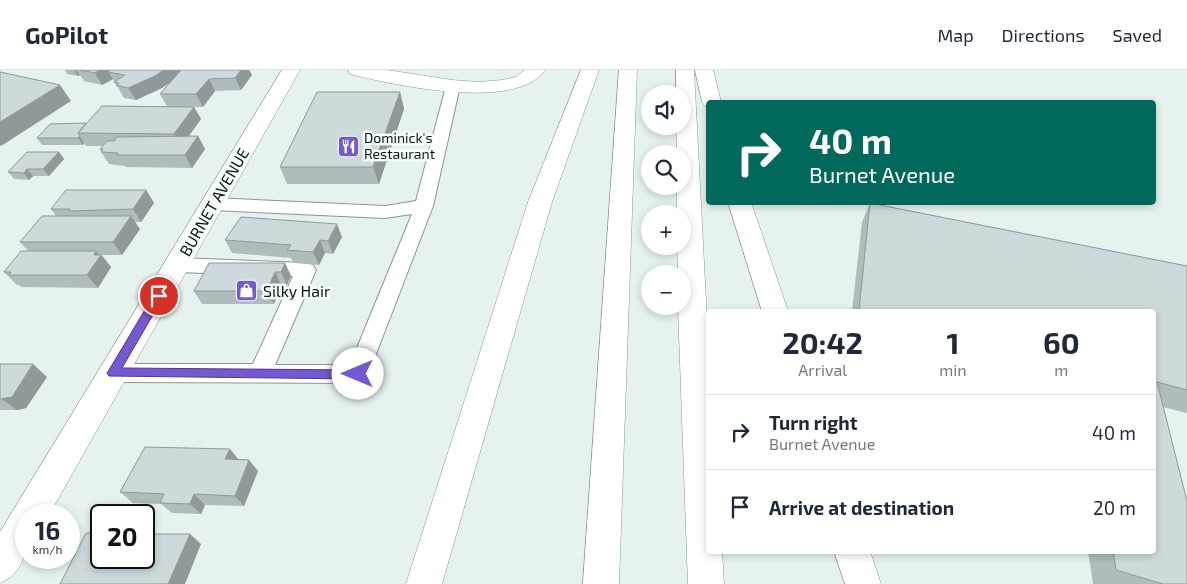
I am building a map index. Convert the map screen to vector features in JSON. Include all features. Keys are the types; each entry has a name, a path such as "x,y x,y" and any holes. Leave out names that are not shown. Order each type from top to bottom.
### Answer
{"main road":[{"name":"BURNET AVENUE","path":"36,504 291,70"},
{"path":"357,70 453,86 480,88 494,88 518,83 531,78 536,70"},
{"path":"424,584 540,202 590,70"},
{"path":"601,584 628,70"},
{"path":"685,70 691,292 706,584"},
{"path":"704,70 712,100"},
{"path":"740,205 773,309"},
{"path":"0,565 15,540"},
{"path":"853,554 863,584"}],"lane":[{"path":"113,373 358,374 424,206 453,86"},
{"path":"212,204 386,212 424,206"},
{"path":"177,265 306,270 260,374"}],"building":[{"path":"80,70 100,70 95,73"},
{"path":"110,70 164,70 128,88 116,85 119,83 114,82 125,75 108,72"},
{"path":"181,70 241,70 235,78 209,79 196,94 160,94"},
{"path":"0,72 60,85 0,122"},
{"name":"Dominick's Restaurant","path":"317,92 400,92 373,167 280,167"},
{"path":"102,106 194,107 174,134 78,133"},
{"path":"86,123 78,133 80,136 78,138 37,138 50,124"},
{"path":"198,136 185,155 117,155 118,153 101,152 103,149 100,149 107,141 114,141 117,137"},
{"path":"27,152 59,152 43,169 27,169 24,173 8,172"},
{"path":"66,190 146,190 133,209 69,211 70,209 51,209"},
{"path":"870,205 880,205 1187,266 1187,390 1157,382 1187,501 1187,584 1163,584 1116,570 1113,554 1156,554 1156,309 859,309"},
{"path":"42,216 131,216 113,242 20,242"},
{"path":"241,217 337,224 328,241 320,240 313,252 287,250 291,245 225,240"},
{"path":"21,251 96,251 94,255 101,255 87,275 9,275 11,272 4,272"},
{"path":"209,263 285,263 281,272 275,272 267,291 194,291"},
{"path":"0,364 33,364 12,397 0,399"},
{"path":"145,447 230,449 225,459 249,460 235,496 194,494 190,504 160,503 164,494 120,492"},
{"path":"86,533 90,533 90,569 155,569 155,534 190,534 168,584 60,584 68,569 80,569 80,545"}],"place":[{"name":"Dominick's Restaurant","path":"348,146"},
{"name":"Silky Hair","path":"247,291"}],"route":[{"path":"159,296 113,373 358,374"}]}
